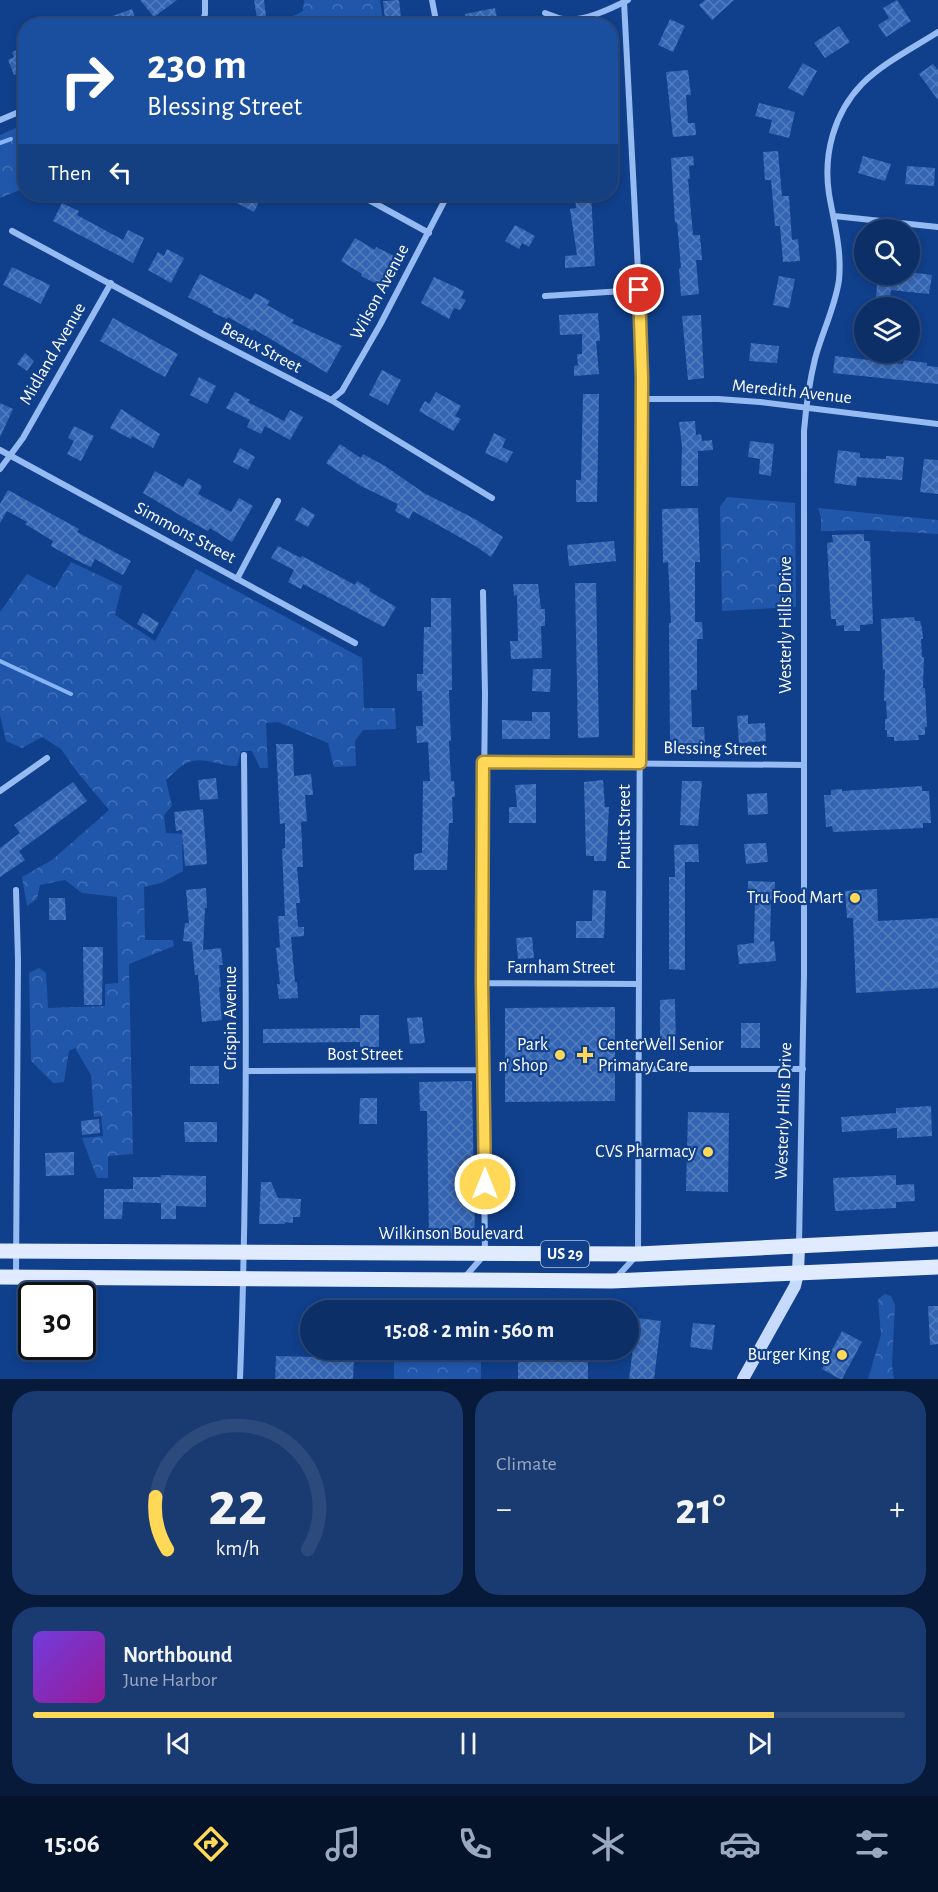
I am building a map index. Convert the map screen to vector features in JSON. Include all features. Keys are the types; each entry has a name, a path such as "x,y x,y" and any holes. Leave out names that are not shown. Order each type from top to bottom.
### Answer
{"main road":[{"name":"Wilkinson Boulevard","path":"0,1251 638,1254 938,1239"},
{"name":"Westerly Hills Drive","path":"743,1379 792,1293 798,1273 799,1246"},
{"name":"US 29","path":"0,1277 612,1281 938,1267"}],"street":[{"path":"203,18 205,0"},
{"path":"432,0 435,18"},
{"path":"579,18 626,1"},
{"name":"Pruitt Street","path":"626,1 639,290 641,399 638,1254"},
{"path":"545,12 559,18"},
{"name":"Westerly Hills Drive","path":"799,1246 803,1069 804,431 816,357 833,308 838,282 840,243 829,194 827,163 830,142 842,113 863,83 938,32"},
{"path":"0,120 18,112"},
{"path":"371,201 429,232"},
{"name":"Wilson Avenue","path":"331,400 342,391 380,325 444,201"},
{"path":"834,216 938,227"},
{"name":"Beaux Street","path":"12,231 331,400 492,498"},
{"name":"Midland Avenue","path":"0,469 23,438 111,283"},
{"path":"545,296 639,290"},
{"name":"Meredith Avenue","path":"641,399 718,399 938,424"},
{"name":"Simmons Street","path":"0,450 355,643"},
{"path":"237,579 278,501"},
{"path":"462,1280 485,1254 482,982 485,694 483,592"},
{"name":"Crispin Avenue","path":"240,1379 244,1280 246,1071 244,756"},
{"path":"0,791 47,758"},
{"name":"Blessing Street","path":"483,762 804,765"},
{"path":"16,890 18,941 16,1278"},
{"name":"Farnham Street","path":"482,982 639,984"},
{"path":"640,1069 803,1069"},
{"name":"Bost Street","path":"246,1071 484,1070"},
{"path":"612,1281 638,1254"}],"green space":[{"path":"304,0 380,0 382,18 290,18 303,11"},
{"path":"18,127 18,191 0,198 0,135"},
{"path":"727,497 795,503 796,607 722,611 720,507"},
{"path":"818,508 938,520 938,534 870,530 821,531"},
{"path":"71,562 122,586 115,615 155,641 196,569 362,658 364,708 395,708 396,729 363,730 355,741 356,766 334,767 328,743 278,722 266,723 268,768 260,768 252,751 241,751 237,766 191,761 180,767 166,780 172,806 164,815 166,833 202,835 202,842 182,844 183,871 161,883 144,887 145,940 173,940 174,946 129,964 133,1154 108,1156 108,1178 97,1178 82,1138 103,1136 101,1116 94,1117 91,1075 75,1048 69,1051 64,1082 53,1083 31,1061 29,973 39,968 46,973 48,1008 105,1006 105,984 118,983 117,897 82,893 65,880 40,885 37,899 27,906 22,877 52,860 109,810 61,749 42,737 22,748 6,741 0,715 0,612 27,574 55,588"},
{"path":"885,1294 891,1296 895,1305 892,1365 894,1379 868,1379 881,1335 878,1299"},
{"path":"394,1360 481,1360 481,1379 394,1379"}],"building":[{"path":"140,0 177,0 154,17"},
{"path":"254,0 264,0 266,17 257,18"},
{"path":"399,0 401,17 385,18 383,1"},
{"path":"705,0 734,0 712,20 699,5"},
{"path":"897,0 911,21 886,37 878,25 889,18 883,8"},
{"path":"495,8 497,18 466,18 465,14"},
{"path":"132,9 135,18 107,18"},
{"path":"670,19 685,26 673,52 658,45"},
{"path":"839,26 850,42 825,58 814,43"},
{"path":"18,49 18,73 14,75 8,60 14,57 12,52"},
{"path":"803,63 817,71 803,96 788,88"},
{"path":"933,64 938,70 938,100 919,74"},
{"path":"688,70 691,95 686,95 688,123 695,123 696,135 673,137 666,72"},
{"path":"759,103 795,112 789,138 769,133 772,120 755,116"},
{"path":"778,151 782,196 789,196 792,240 798,239 800,261 783,262 780,226 775,226 771,180 765,180 763,152"},
{"path":"693,156 694,165 689,166 690,179 688,179 693,235 700,235 702,260 696,260 699,294 681,296 679,269 681,268 677,222 675,223 671,158"},
{"path":"863,156 891,164 885,181 858,173"},
{"path":"907,166 935,168 934,186 905,184"},
{"path":"238,201 260,201 254,212 237,203"},
{"path":"576,201 591,201 595,266 565,268 565,256 577,255 570,209 576,208"},
{"path":"62,203 79,211 77,215 123,240 128,230 144,238 133,263 53,221"},
{"path":"515,225 535,236 529,247 522,243 519,249 505,241"},
{"path":"355,238 375,250 376,247 394,256 379,285 361,276 362,274 341,261"},
{"path":"167,249 184,258 171,283 148,270 158,252 164,256"},
{"path":"12,267 50,285 41,304 3,285"},
{"path":"920,273 932,275 929,294 891,290 890,297 876,297 877,285 920,285"},
{"path":"200,274 251,300 255,293 270,301 267,305 294,320 292,323 342,346 327,373 254,329 253,331 228,317 227,319 212,312 213,310 188,297"},
{"path":"779,276 795,279 789,308 773,305"},
{"path":"434,277 464,291 461,298 466,300 460,310 454,308 449,319 421,303"},
{"path":"598,313 600,341 596,341 599,374 574,376 574,366 578,365 577,354 582,354 582,334 560,335 559,315"},
{"path":"701,315 704,378 688,380 682,316"},
{"path":"113,318 178,354 165,377 100,341"},
{"path":"751,343 779,346 777,363 749,361"},
{"path":"25,353 34,361 27,371 17,364"},
{"path":"835,356 854,358 854,363 920,362 927,363 927,366 938,367 938,384 833,373"},
{"path":"382,370 401,380 388,405 369,395"},
{"path":"199,377 216,386 207,404 190,395"},
{"path":"235,392 250,400 248,402 284,421 290,410 303,417 290,440 265,426 261,434 247,427 250,420 226,408"},
{"path":"436,392 461,406 455,416 461,419 453,431 419,411 425,401 429,404"},
{"path":"583,394 599,394 597,502 576,502 576,480 581,480"},
{"path":"0,403 13,409 0,437"},
{"path":"121,409 160,434 153,448 132,436 131,439 110,428"},
{"path":"695,421 696,435 701,434 702,441 712,440 713,450 698,451 698,486 681,486 682,446 679,422"},
{"path":"74,426 94,436 81,461 67,454 74,441 68,438"},
{"path":"494,433 506,439 502,447 513,452 507,463 485,453"},
{"path":"750,441 774,444 771,476 759,474 760,459 748,457"},
{"path":"340,444 361,458 363,454 385,466 424,493 475,519 503,537 491,557 413,511 409,519 395,511 398,504 361,486 326,463"},
{"path":"240,448 255,457 248,470 233,462"},
{"path":"838,450 860,453 860,458 904,457 902,480 857,477 856,486 834,483"},
{"path":"924,459 938,460 938,494 920,492"},
{"path":"155,471 183,487 188,478 202,486 198,494 231,512 239,498 253,506 232,542 210,528 208,531 193,523 143,493"},
{"path":"8,490 79,529 77,532 131,561 123,575 95,559 91,567 76,560 51,546 53,541 7,511 0,523 0,504"},
{"path":"302,507 315,515 308,527 295,520"},
{"path":"698,508 700,562 695,562 695,622 702,622 703,639 697,639 697,690 691,690 692,727 704,727 705,743 670,744 669,623 671,623 668,562 663,563 662,509"},
{"path":"864,534 864,541 870,541 873,624 860,625 860,631 844,631 844,625 836,626 836,619 831,619 827,543 833,542 832,535"},
{"path":"614,541 616,561 569,566 567,545"},
{"path":"278,546 301,558 302,556 355,585 357,581 396,607 384,627 303,584 301,589 288,582 294,570 271,558"},
{"path":"575,583 596,583 599,737 578,738"},
{"path":"513,584 538,584 541,609 545,609 545,626 541,626 542,658 511,659 510,641 518,641 517,595 514,596"},
{"path":"431,598 451,598 452,690 449,690 451,741 449,741 451,781 454,781 455,797 452,797 453,823 449,823 447,870 414,870 414,854 422,853 423,781 430,781 428,742 417,743 416,726 423,726 422,691 417,691 417,674 423,674 424,627 431,627"},
{"path":"143,613 159,623 153,634 137,624"},
{"path":"914,617 915,621 920,621 922,628 923,688 925,688 927,727 925,727 925,735 918,735 919,740 894,741 894,737 887,737 887,730 885,730 885,719 887,719 886,701 884,701 885,669 883,670 881,619"},
{"path":"533,669 551,669 550,692 532,691"},
{"path":"532,712 550,712 550,739 502,739 502,720 532,721"},
{"path":"748,715 748,724 765,723 766,741 739,743 737,716"},
{"path":"276,744 293,744 294,776 311,774 313,795 305,795 307,821 301,822 303,867 297,867 300,903 296,903 298,927 304,927 304,936 291,937 298,998 279,999 277,984 280,984 276,948 280,947 278,916 285,916 282,849 285,848 285,823 280,824"},
{"path":"216,778 218,799 200,800 198,780"},
{"path":"603,780 605,807 609,807 606,861 594,861 594,856 586,856 584,782"},
{"path":"682,781 702,781 698,826 680,825"},
{"path":"73,782 87,801 19,851 25,860 0,877 0,848 20,833 14,825"},
{"path":"536,784 536,823 509,823 509,807 517,807 515,785"},
{"path":"922,786 922,791 929,791 931,823 923,823 923,828 833,832 832,826 826,827 824,795 831,795 831,790"},
{"path":"767,793 768,814 748,815 747,794"},
{"path":"203,809 207,864 185,866 182,830 176,831 174,812"},
{"path":"766,843 768,862 746,864 744,844"},
{"path":"698,844 699,862 685,862 685,970 669,969 669,877 675,877 674,845"},
{"path":"748,881 775,882 774,900 771,900 770,942 774,941 776,961 739,964 737,945 754,943 755,900 748,899"},
{"path":"206,888 207,908 205,908 203,950 221,948 223,965 219,965 221,987 219,987 222,1020 202,1022 198,975 195,975 192,942 183,941 185,923 189,923 186,890"},
{"path":"877,889 878,921 938,918 938,988 856,993 853,918 847,918 845,891"},
{"path":"593,890 606,891 604,938 576,938 576,921 592,921"},
{"path":"49,898 65,898 66,920 49,920"},
{"path":"532,937 534,958 518,959 516,938"},
{"path":"83,947 103,947 102,1005 84,1005"},
{"path":"675,999 676,1047 660,1047 660,1000"},
{"name":"Park n' Shop","path":"615,1007 615,1101 505,1102 505,1008"},
{"path":"360,1015 379,1015 379,1047 360,1047 360,1042 263,1043 263,1029 360,1028"},
{"path":"422,1017 425,1043 410,1044 407,1018"},
{"path":"741,1023 760,1023 760,1048 741,1048"},
{"path":"190,1066 219,1066 219,1084 190,1084"},
{"path":"472,1081 475,1238 429,1239 427,1111 420,1111 419,1082"},
{"path":"360,1098 377,1098 377,1124 359,1124"},
{"path":"931,1106 932,1136 897,1138 897,1128 842,1132 841,1117 896,1113 896,1108"},
{"name":"CVS Pharmacy","path":"688,1112 729,1113 728,1192 686,1191"},
{"path":"99,1119 100,1133 82,1135 81,1121"},
{"path":"184,1122 217,1122 217,1142 185,1142"},
{"path":"74,1152 74,1175 46,1176 45,1153"},
{"path":"161,1175 206,1176 206,1207 176,1206 176,1219 161,1219 161,1203 123,1202 122,1219 104,1219 104,1189 133,1189 133,1177 161,1177"},
{"path":"896,1175 896,1185 914,1184 915,1201 896,1202 896,1208 835,1211 833,1178"},
{"path":"261,1182 271,1182 278,1198 301,1199 300,1217 293,1217 293,1223 259,1224"},
{"path":"928,1306 938,1306 938,1344 930,1345"},
{"path":"639,1318 661,1321 654,1379 629,1379 631,1360 639,1360"},
{"path":"693,1323 715,1325 712,1350 690,1347"},
{"name":"Burger King","path":"842,1331 862,1342 840,1379 822,1369"},
{"path":"276,1356 300,1357 300,1360 354,1360 353,1379 275,1379"},
{"path":"518,1360 588,1360 588,1379 518,1379"}],"waterway":[{"path":"0,143 11,139"},
{"path":"0,661 71,694"}],"place":[{"name":"Tru Food Mart","path":"855,898"},
{"name":"Park n' Shop","path":"560,1055"},
{"name":"CenterWell Senior Primary Care","path":"585,1055"},
{"name":"CVS Pharmacy","path":"708,1152"},
{"name":"Burger King","path":"842,1355"}],"route":[{"path":"485,1184 482,982 483,762 640,763 642,378 639,290"}]}
